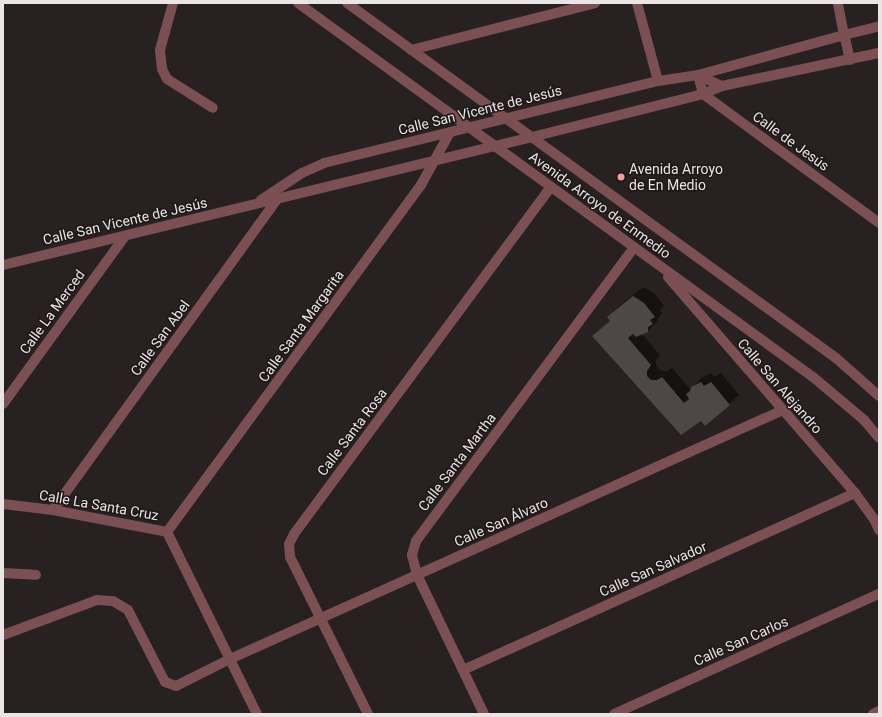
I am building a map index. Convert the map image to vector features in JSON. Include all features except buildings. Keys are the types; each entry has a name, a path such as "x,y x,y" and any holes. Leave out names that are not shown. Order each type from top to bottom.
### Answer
{"street":[{"path":"173,3 160,50 162,69 168,79 213,108"},
{"name":"Avenida Arroyo de Enmedio","path":"298,3 813,377 864,420 879,438"},
{"name":"Avenida Arroyo de Enmedio","path":"347,3 836,358 879,396"},
{"path":"411,50 595,3"},
{"path":"637,3 658,81"},
{"path":"838,3 850,60"},
{"name":"Calle San Vicente de Jesús","path":"254,205 288,181 324,163 505,117 658,81 698,75 844,34 879,26"},
{"path":"874,54 879,61"},
{"name":"Calle San Vicente de Jesús","path":"3,265 532,138 703,94 722,86 874,54"},
{"path":"698,75 722,86"},
{"path":"698,75 703,94"},
{"name":"Calle de Jesús","path":"703,94 879,223"},
{"name":"Calle Santa Margarita","path":"167,532 421,185 450,132"},
{"name":"Calle San Abel","path":"53,510 278,199 288,181"},
{"name":"Calle Santa Rosa","path":"368,714 322,618 290,557 289,544 294,534 551,187"},
{"name":"Calle La Merced","path":"3,404 125,236"},
{"name":"Calle Santa Martha","path":"484,714 417,575 412,555 416,541 634,247"},
{"name":"Calle San Alejandro","path":"656,263 855,493 875,521 879,530"},
{"name":"Calle San Álvaro","path":"3,635 97,600 113,601 128,610 165,682 176,686 230,659 783,410"},
{"name":"Calle San Salvador","path":"463,670 855,493"},
{"name":"Calle La Santa Cruz","path":"3,504 53,510 167,532 257,714"},
{"path":"3,573 36,575"},
{"name":"Calle San Carlos","path":"614,714 879,594"},
{"path":"873,714 879,711"}],"place":[{"name":"Avenida Arroyo de En Medio","path":"621,177"}]}
